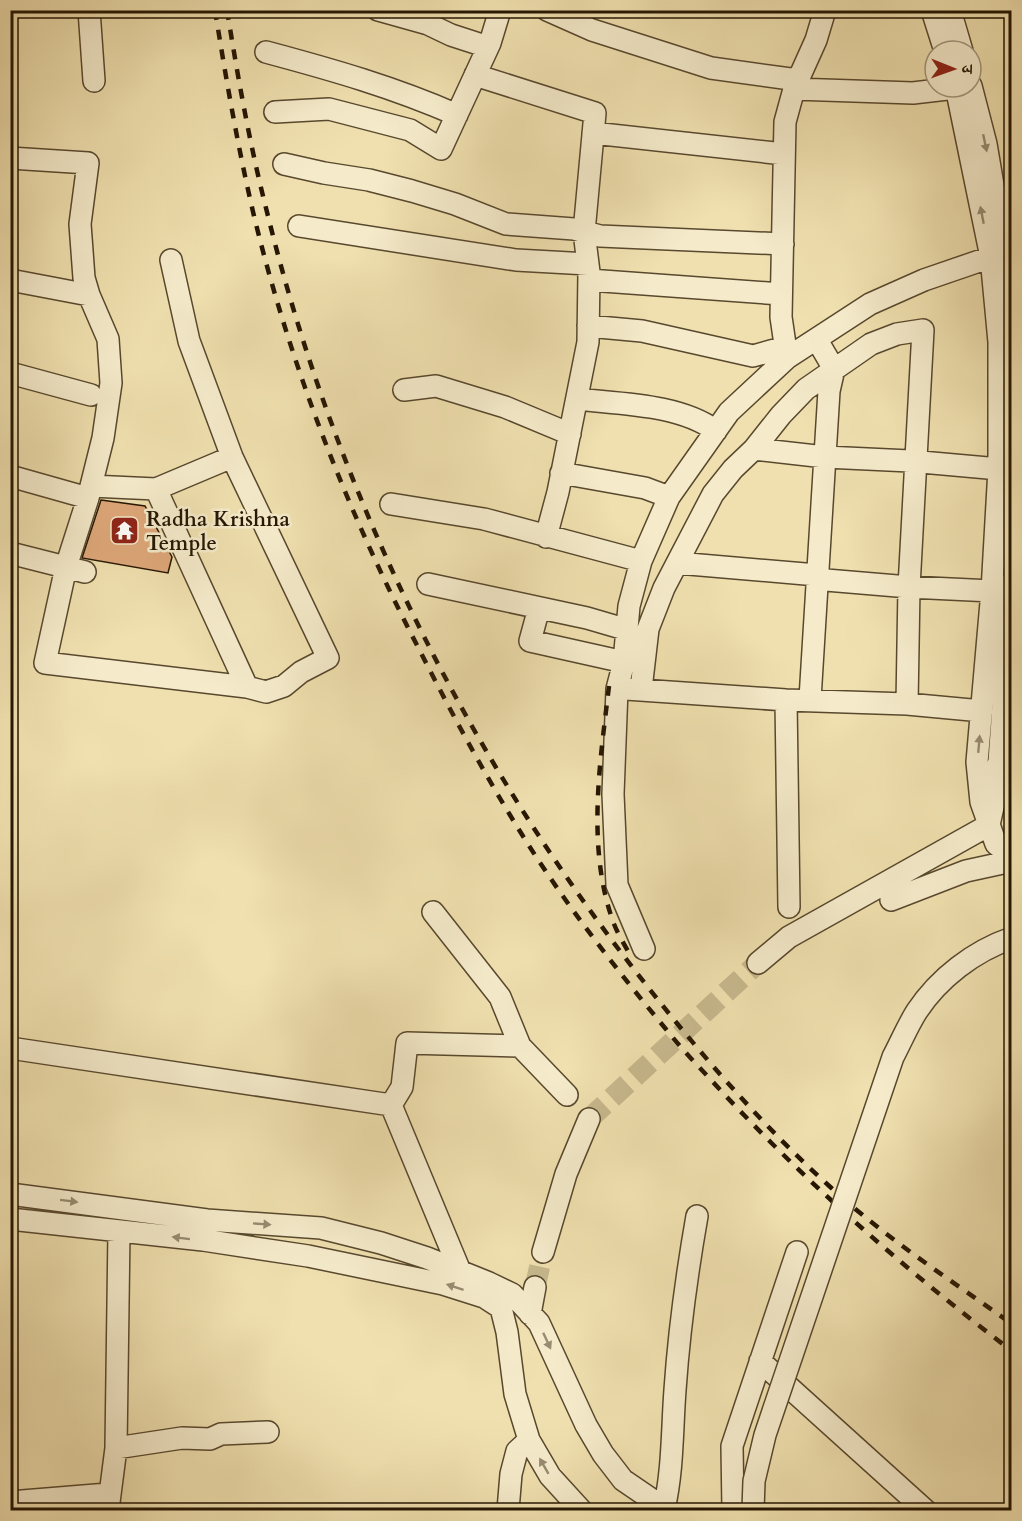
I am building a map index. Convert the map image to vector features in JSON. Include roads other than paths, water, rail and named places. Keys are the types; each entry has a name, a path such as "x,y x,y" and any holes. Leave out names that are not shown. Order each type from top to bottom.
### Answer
{"street":[{"path":"89,10 94,81"},
{"path":"378,10 428,24 488,47"},
{"path":"275,112 329,109 410,130 441,149 488,47 500,10"},
{"path":"547,10 592,30 711,68 796,85 923,92"},
{"path":"644,949 617,885 613,794 617,689 624,662 629,606 641,561 669,498 729,412 766,377 786,353 781,317 785,122 796,85 816,40 825,10"},
{"path":"932,10 941,39"},
{"path":"950,10 958,39"},
{"path":"266,52 351,74 410,94 457,115"},
{"path":"475,75 595,113 584,232 588,272 588,342 546,537"},
{"path":"964,99 1011,297"},
{"path":"593,133 784,154"},
{"path":"11,161 88,163 80,224 84,278 88,295 108,339 111,383 103,438 75,570 45,663 247,687 266,692 284,686 301,672 328,658 232,457 189,341 171,260"},
{"path":"284,164 369,180 412,191 455,204 506,224 574,229 600,236 783,244"},
{"path":"299,226 588,272 781,294"},
{"path":"588,326 642,331 753,356 786,353 817,340 870,304 924,280 1002,255"},
{"path":"1002,255 999,469 992,591 977,762 981,802 989,825 996,843 1011,856"},
{"path":"10,280 88,295"},
{"path":"641,689 648,629 664,588 713,494 806,389 871,344 897,334 923,330 909,587 907,704"},
{"path":"810,699 829,391 834,369 817,340"},
{"path":"753,356 766,377"},
{"path":"10,373 91,395"},
{"path":"404,390 436,386 505,407 570,434"},
{"path":"576,399 668,410 703,421 716,431"},
{"path":"754,449 825,457 999,469"},
{"path":"10,476 90,492 156,489 232,457"},
{"path":"561,473 645,488 669,498"},
{"path":"156,489 247,687"},
{"path":"391,504 484,519 641,561"},
{"path":"10,553 75,570"},
{"path":"677,563 817,575 826,580 992,591"},
{"path":"981,802 999,762 1011,582"},
{"path":"428,584 628,630"},
{"path":"539,608 530,640 624,662"},
{"path":"617,689 786,700 907,704 982,711"},
{"path":"786,700 789,907"},
{"path":"989,825 994,800 1006,777 1011,773"},
{"path":"758,963 789,937 989,825"},
{"path":"966,871 964,849 967,837"},
{"path":"891,900 966,871 1011,861"},
{"path":"433,912 500,997 520,1046 567,1095"},
{"path":"753,1510 754,1481 765,1435 893,1057 918,1011 945,978 973,957 1011,938"},
{"path":"391,1105 402,1087 407,1043 520,1046"},
{"path":"10,1048 391,1105"},
{"path":"391,1105 460,1271"},
{"path":"543,1252 566,1174 589,1119"},
{"path":"10,1194 207,1220 321,1228 427,1257 460,1271 530,1314 539,1323 586,1425 603,1454 623,1480 666,1510 675,1387 689,1260 697,1215"},
{"path":"10,1219 203,1240 320,1258 443,1284 484,1297 506,1301"},
{"path":"10,1502 108,1502 116,1448 119,1231"},
{"path":"733,1510 732,1446 797,1252"},
{"path":"530,1314 536,1287"},
{"path":"506,1301 507,1332 515,1394 529,1440 550,1476 581,1510"},
{"path":"760,1361 925,1510"},
{"path":"116,1448 182,1438 210,1439 221,1434 268,1432"},
{"path":"508,1510 511,1474 517,1451 529,1440"}],"tunnel":[{"path":"589,1119 758,963"},
{"path":"535,1287 543,1252"}],"railway":[{"path":"215,10 254,216 285,329 304,384 346,493 394,599 445,699 498,794 526,841 575,913 628,983 694,1061 757,1129 862,1229 1012,1351"},
{"path":"227,10 245,112 267,212 295,314 328,414 367,513 411,610 459,703 513,795 571,883 633,968 708,1060 761,1119 817,1175 866,1218 1012,1324"},
{"path":"609,686 599,775 600,866 605,895 614,924 629,953"}],"place":[{"name":"Radha Krishna Temple","path":"125,531"}]}
